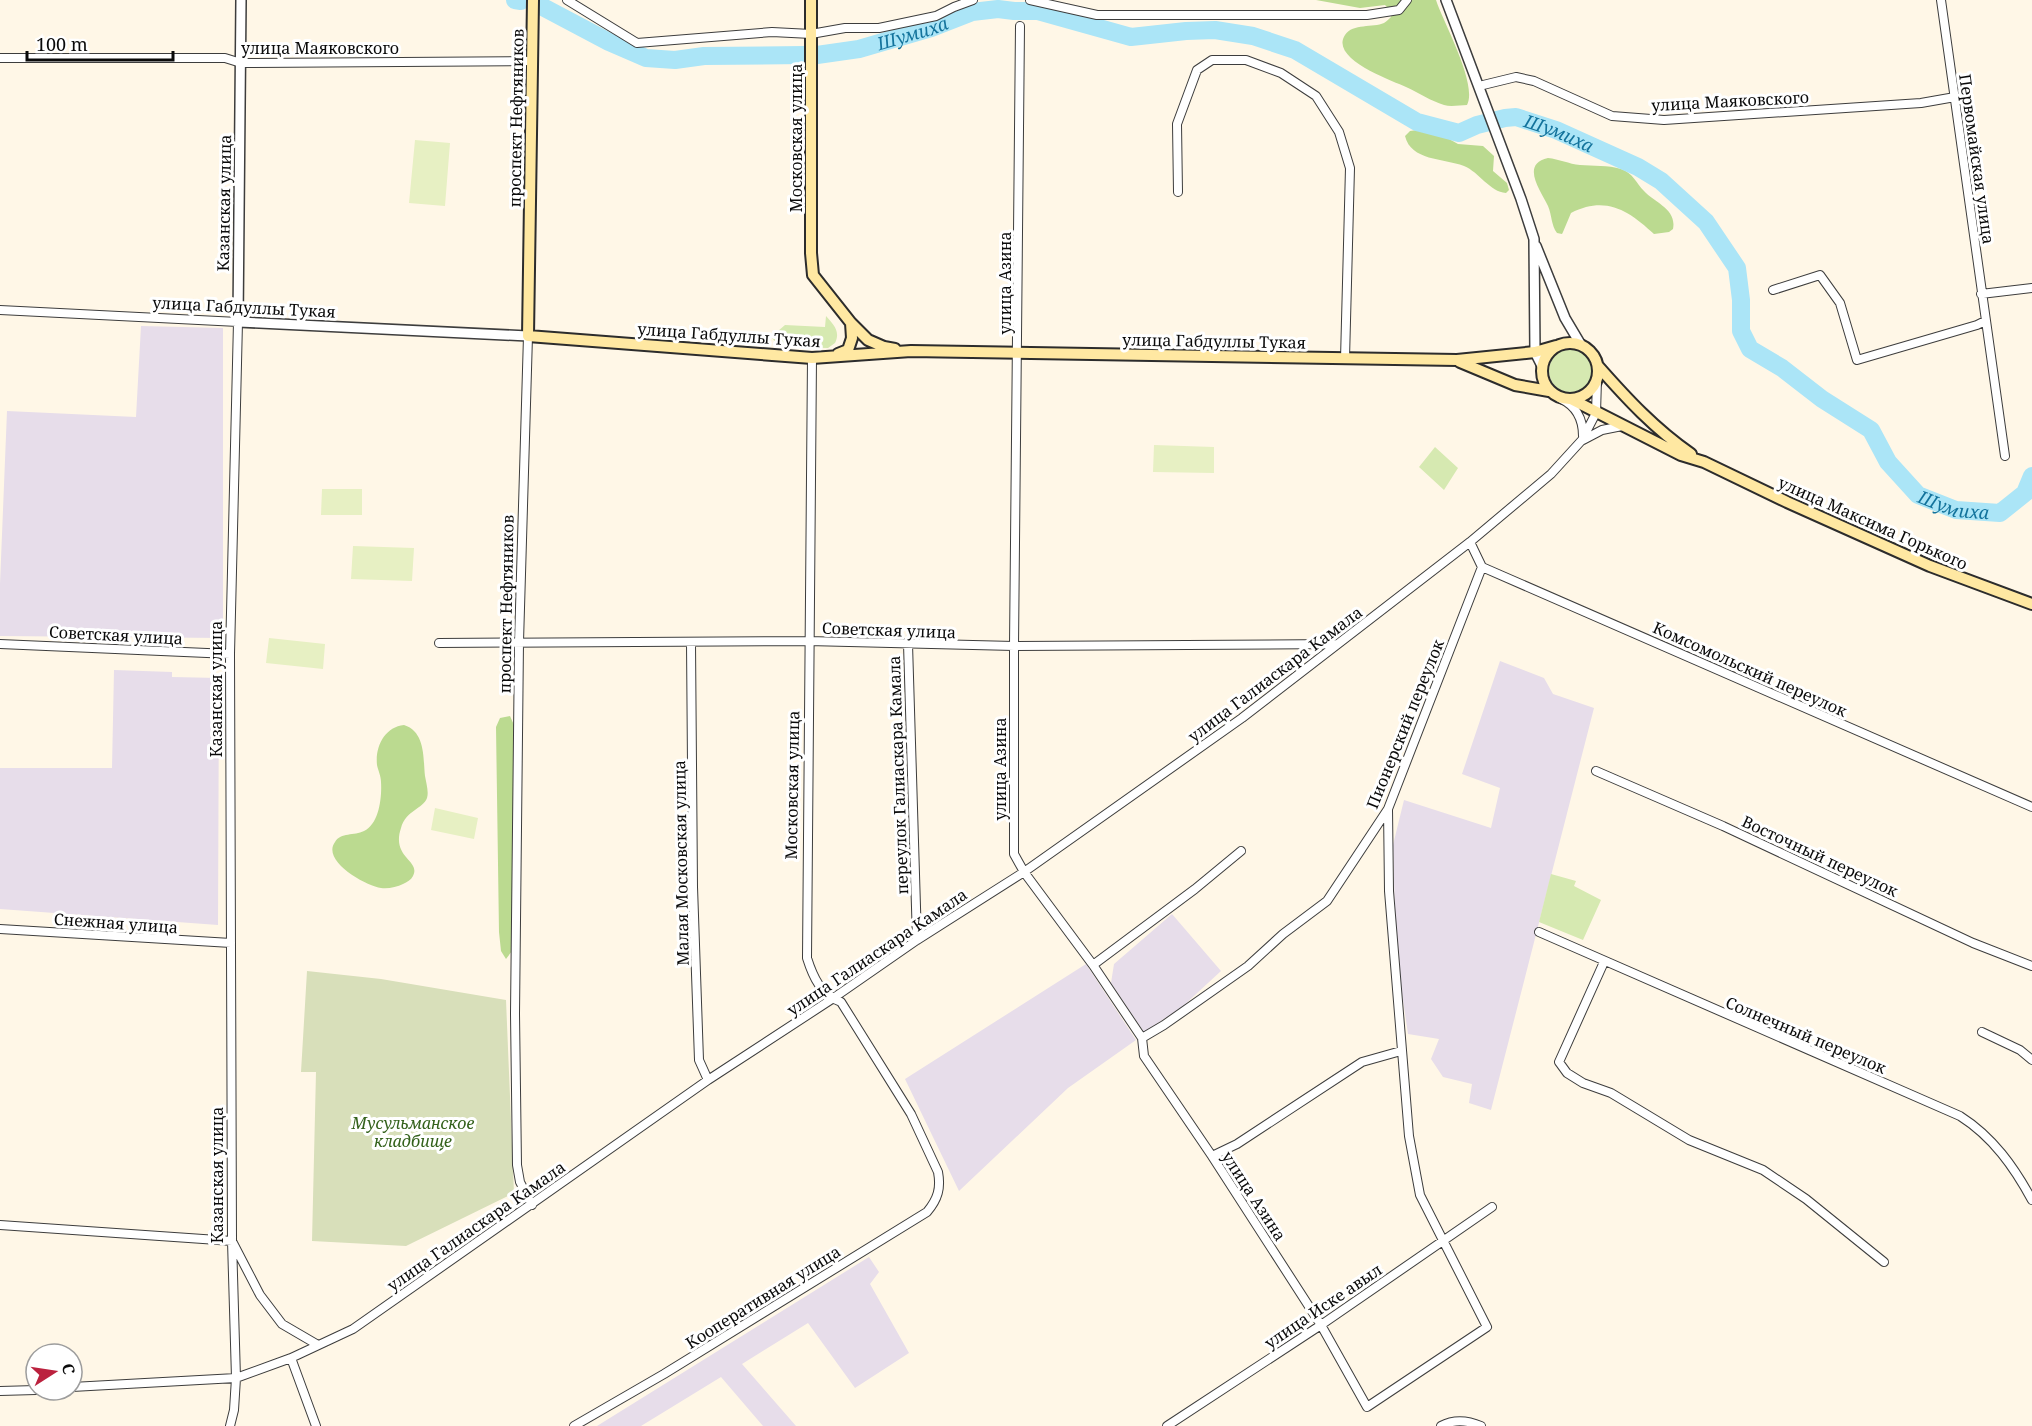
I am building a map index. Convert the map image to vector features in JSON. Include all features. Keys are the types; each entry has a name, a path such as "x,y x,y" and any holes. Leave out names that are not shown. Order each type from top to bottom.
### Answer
{"main road":[{"name":"проспект Нефтяников","path":"528,336 532,0"},
{"name":"Московская улица","path":"811,0 813,275 851,323"},
{"path":"851,323 868,340 884,347 911,351"},
{"path":"832,357 848,350 852,338 851,323"},
{"name":"улица Габдуллы Тукая","path":"528,336 812,358 911,351 1457,360 1535,352 1556,346"},
{"path":"1549,390 1544,383 1542,366 1545,358 1556,346 1568,343 1581,345"},
{"name":"улица Максима Горького","path":"1581,345 1589,350 1598,366 1648,420 1704,462"},
{"name":"улица Габдуллы Тукая","path":"1457,360 1515,385 1549,390"},
{"path":"1566,399 1587,394 1597,380 1598,366"},
{"name":"улица Максима Горького","path":"1549,390 1681,454 1704,462 1786,502 1930,566 2032,604"}],"street":[{"name":"Казанская улица","path":"230,1426 234,1410 236,1378 232,1241 230,654 238,322 242,0"},
{"path":"567,0 637,43 772,32 811,33 845,28 879,28 936,16 973,0"},
{"path":"1030,0 1097,15 1367,15 1400,10 1407,0"},
{"path":"1446,0 1534,239 1565,318 1581,345"},
{"name":"Первомайская улица","path":"1941,0 2005,456"},
{"name":"улица Азина","path":"1020,26 1014,854 1024,872 1093,965 1142,1038 1144,1056 1212,1156 1321,1325 1367,1407 1487,1327 1443,1241"},
{"name":"улица Маяковского","path":"0,58 225,58 241,63 532,61"},
{"path":"1178,192 1177,124 1197,70 1212,60 1246,60 1281,73 1316,96 1339,132 1350,168 1345,359"},
{"name":"улица Маяковского","path":"1479,86 1516,77 1534,81 1612,116 1664,120 1921,104 1954,97"},
{"path":"1534,239 1535,352 1542,366"},
{"path":"1773,290 1820,275 1839,303 1857,360 1977,326 1985,321"},
{"path":"1981,294 2032,288"},
{"name":"улица Габдуллы Тукая","path":"0,310 528,336"},
{"name":"проспект Нефтяников","path":"528,336 519,642 515,1007 517,1165 520,1182 532,1204"},
{"name":"Московская улица","path":"812,358 805,946 811,972 824,993 841,1002 876,1056 911,1114 938,1172"},
{"name":"улица Галиаскара Камала","path":"84,1387 236,1378 291,1358 353,1329 708,1080 917,940 1024,872 1242,718 1470,542 1551,474 1582,440 1596,413 1597,380"},
{"path":"1566,399 1579,416 1583,428 1582,440"},
{"path":"1582,440 1602,430 1625,426"},
{"path":"1470,542 1482,567"},
{"name":"Комсомольский переулок","path":"1482,567 2032,807"},
{"name":"Пионерский переулок","path":"1142,1038 1248,966 1283,934 1327,901 1388,809 1482,567"},
{"name":"Советская улица","path":"439,643 808,641 1014,646 1338,644"},
{"name":"Малая Московская улица","path":"692,642 693,886 699,1060 708,1080"},
{"name":"Советская улица","path":"0,644 230,654"},
{"name":"переулок Галиаскара Камала","path":"908,644 917,940"},
{"name":"Восточный переулок","path":"1596,771 1755,840 1973,944 2032,966"},
{"path":"1388,809 1389,891 1409,1136 1420,1194 1443,1241"},
{"path":"1093,965 1195,889 1241,851"},
{"name":"Снежная улица","path":"0,929 231,944"},
{"name":"Солнечный переулок","path":"1539,932 1960,1116 1977,1127 1993,1142 2011,1164 2032,1200"},
{"path":"1604,962 1559,1062 1567,1073 1583,1083 1611,1093 1689,1140 1763,1170 1806,1199 1884,1262"},
{"path":"1982,1032 2020,1050 2032,1060"},
{"path":"1212,1156 1236,1144 1362,1062 1401,1051"},
{"name":"Кооперативная улица","path":"574,1426 664,1374 927,1212 939,1193 938,1172"},
{"name":"улица Иске авыл","path":"1167,1426 1321,1325 1492,1207"},
{"path":"0,1225 232,1241 260,1295 282,1324 318,1345"},
{"path":"291,1358 316,1426"},
{"path":"0,1391 24,1390"},
{"path":"1441,1426 1457,1421 1481,1426"}],"shaded area":[{"path":"141,326 223,328 223,638 0,636 7,411 136,417"},
{"path":"1500,661 1544,678 1553,694 1594,708 1491,1110 1469,1103 1472,1084 1443,1077 1431,1059 1439,1039 1408,1034 1396,953 1393,845 1404,800 1491,828 1500,788 1462,774"},
{"path":"114,670 172,672 172,677 219,678 218,925 0,909 0,768 112,768"},
{"path":"1172,914 1221,971 1182,1007 1144,1032 1111,983 1114,964"},
{"path":"1086,964 1136,1040 1068,1088 959,1191 905,1079"},
{"path":"869,1257 879,1272 870,1284 909,1353 855,1388 808,1323 742,1364 796,1426 763,1426 721,1377 641,1426 597,1426"}],"green space":[{"path":"1316,0 1436,0 1464,68 1469,95 1467,105 1447,106 1434,101 1365,68 1346,52 1342,44 1349,31 1358,27 1384,23 1391,17 1392,12 1385,5 1360,8"},
{"path":"1417,130 1442,135 1458,144 1483,146 1494,156 1493,171 1507,183 1509,190 1506,193 1500,192 1464,166 1429,157 1414,150 1408,144 1405,136 1410,131"},
{"path":"415,140 450,143 445,206 409,203"},
{"path":"1548,158 1625,171 1668,211 1672,216 1673,229 1669,232 1654,234 1635,218 1616,208 1595,205 1571,213 1562,234 1557,233 1534,172 1535,166 1540,161"},
{"path":"826,316 837,335 835,343 828,348 780,347 771,337 785,325 825,327"},
{"path":"1571,349 1586,356 1593,371 1586,386 1571,393 1556,386 1549,371 1556,356"},
{"path":"1154,445 1214,447 1214,473 1153,472"},
{"path":"1435,447 1458,468 1444,490 1419,467"},
{"path":"322,489 362,489 362,515 321,515"},
{"path":"353,546 414,548 412,581 351,579"},
{"path":"269,638 325,644 323,669 266,663"},
{"path":"510,716 514,725 513,942 512,951 506,959 501,951 499,932 496,727 500,718"},
{"path":"404,725 411,729 420,740 428,796 425,802 410,813 403,822 399,838 403,852 413,866 413,876 401,885 381,888 356,878 347,871 334,857 332,849 335,842 344,835 364,831 373,823 381,795 381,780 377,765 378,751 383,739 391,729"},
{"path":"435,808 478,818 474,839 431,830"},
{"path":"1551,874 1576,881 1574,886 1601,900 1583,940 1539,922"},
{"name":"Мусульманское кладбище","path":"307,971 381,979 506,1000 514,1193 406,1246 312,1241 316,1072 301,1072"}],"waterway":[{"name":"Шумиха","path":"515,0 521,1"},
{"name":"Шумиха","path":"541,6 609,42 646,58 675,60 704,56 805,55"},
{"name":"Шумиха","path":"817,55 859,49 931,28 972,12 998,9 1038,11 1131,37 1215,30 1253,36 1295,50 1417,122 1459,133 1477,125 1516,117 1556,130 1638,167 1661,181 1706,222 1737,268 1741,300 1741,331 1750,349 1782,368 1822,399 1871,430 1888,462 1918,495 1956,510 2000,513 2025,493 2032,476"}]}
